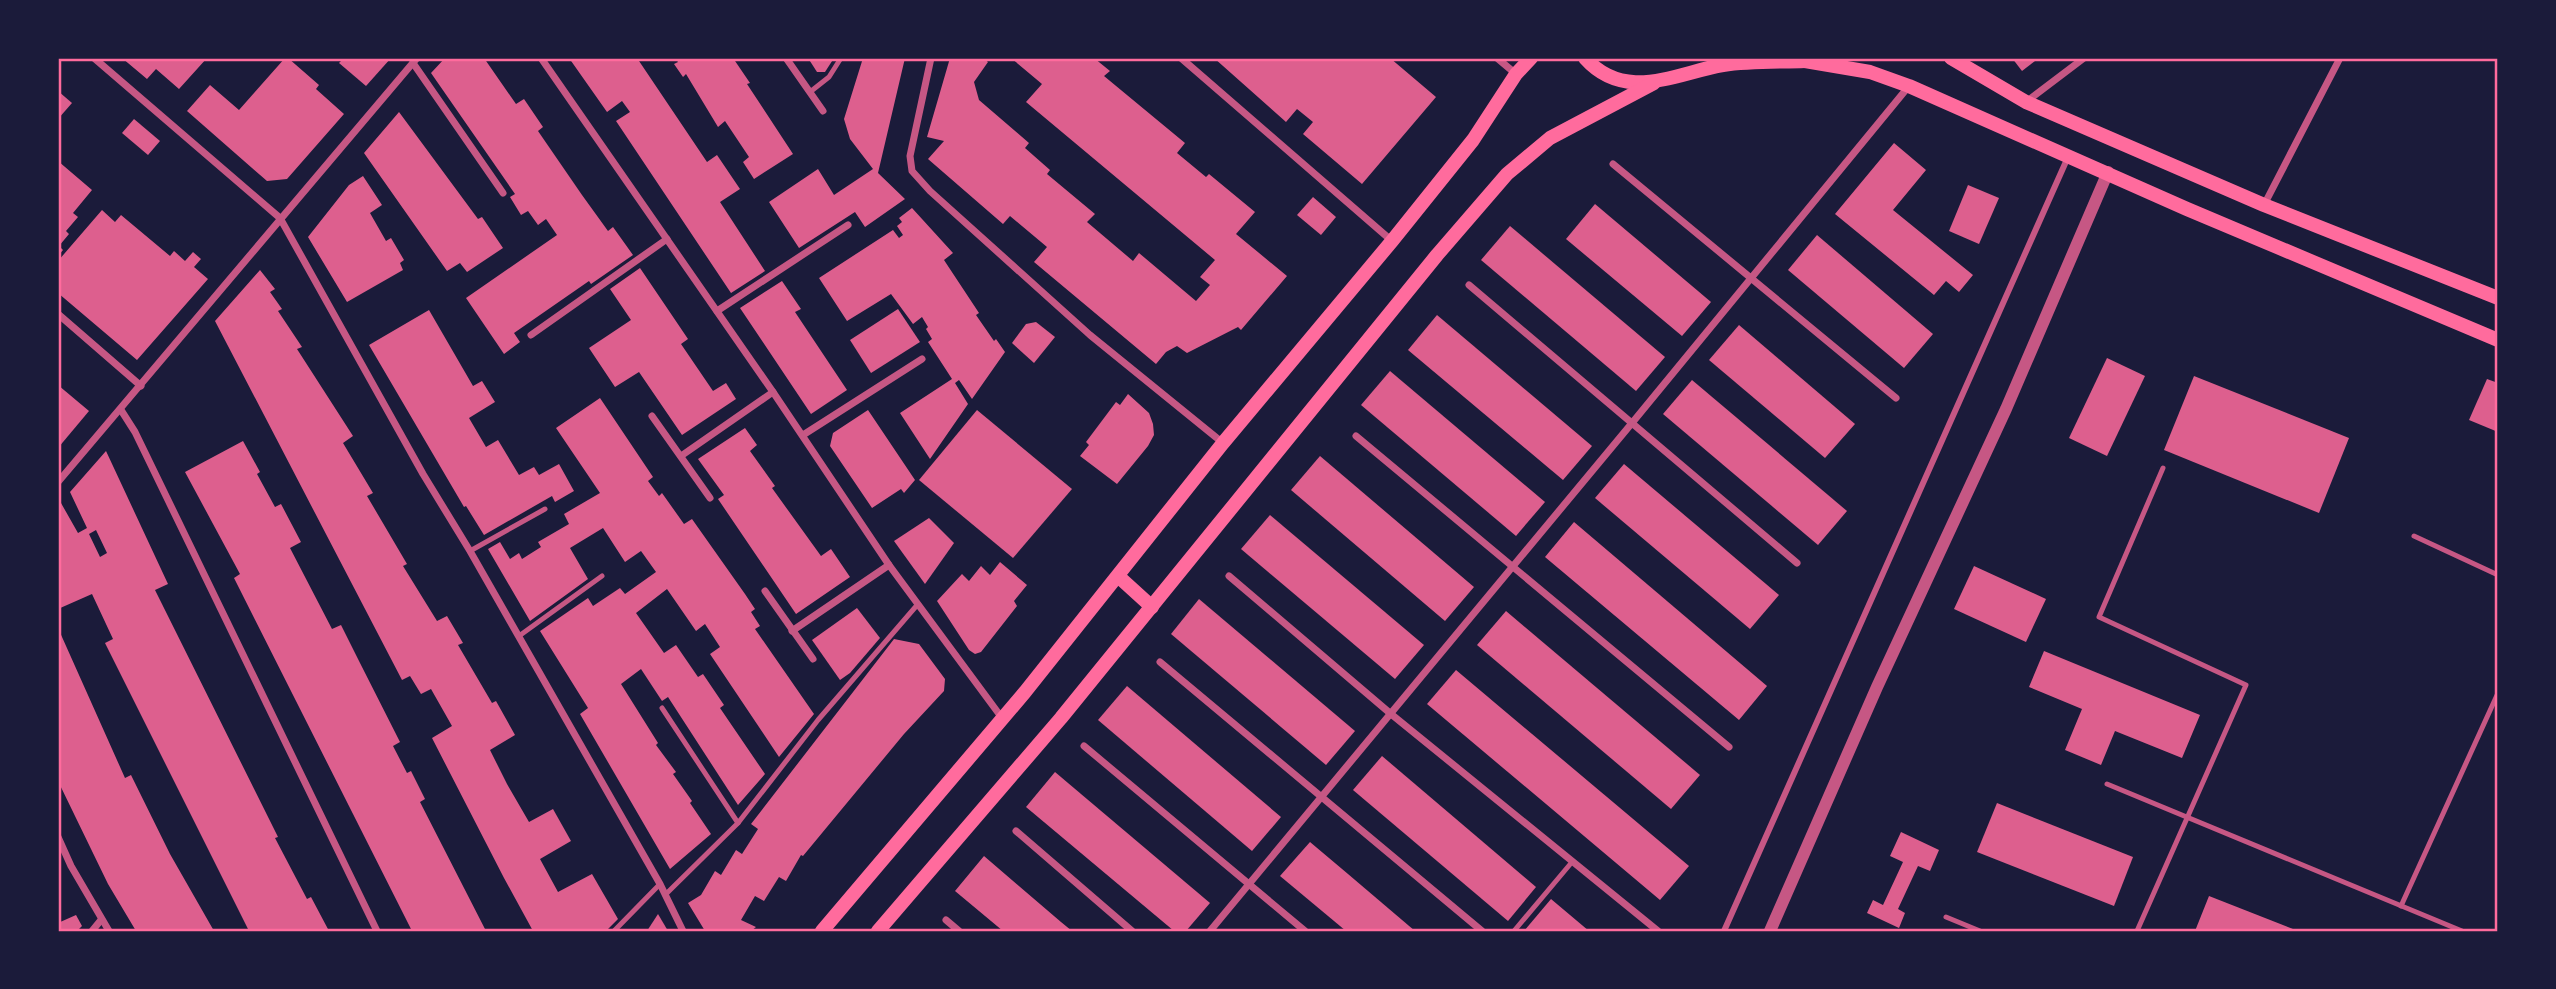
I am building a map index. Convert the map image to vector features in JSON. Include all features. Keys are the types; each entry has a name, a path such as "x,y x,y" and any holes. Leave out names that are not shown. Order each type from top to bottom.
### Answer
{"main road":[{"path":"822,931 1119,577 1223,443 1473,140 1516,74 1531,58"},
{"path":"1585,58 1608,74 1631,82 1654,83"},
{"path":"1951,58 2026,102 2264,205 2498,298"},
{"path":"878,931 1152,607 1437,255 1507,174 1550,138 1654,83 1722,66 1808,59 1870,72 1909,86 2187,209 2498,340"},
{"path":"1119,577 1152,607"}],"street":[{"path":"94,58 279,218 423,474 470,551 660,884 683,931"},
{"path":"541,58 803,435 889,565 1002,718"},
{"path":"786,58 823,111"},
{"path":"931,58 910,156 912,171 930,191 1090,335 1223,443"},
{"path":"1181,58 1392,240"},
{"path":"1497,58 1516,74"},
{"path":"2026,102 2084,58"},
{"path":"2264,205 2340,58"},
{"path":"58,482 415,60 503,193"},
{"path":"1210,931 1909,86"},
{"path":"1724,931 2069,155"},
{"path":"1613,164 1896,398"},
{"path":"1770,931 1877,687 2006,409 2108,172"},
{"path":"717,311 848,225"},
{"path":"531,335 667,239"},
{"path":"1469,285 1797,563"},
{"path":"58,314 141,386"},
{"path":"803,435 922,359"},
{"path":"681,456 773,392"},
{"path":"121,410 135,432 377,931"},
{"path":"652,416 709,498"},
{"path":"1356,436 1730,747"},
{"path":"792,631 889,565"},
{"path":"1229,576 1391,713 1658,931"},
{"path":"765,591 813,659"},
{"path":"1160,662 1482,931"},
{"path":"1084,746 1305,931"},
{"path":"1016,831 1132,931"},
{"path":"58,837 71,866 109,931"},
{"path":"92,931 102,920"},
{"path":"946,920 959,931"}],"lane":[{"path":"810,92 829,77 841,58"},
{"path":"2137,931 2246,685 2099,617 2163,468"},
{"path":"470,551 545,509"},
{"path":"2414,536 2498,576"},
{"path":"519,636 602,576"},
{"path":"665,895 737,823 818,720 918,604"},
{"path":"2401,906 2498,693"},
{"path":"662,708 737,823"},
{"path":"2107,784 2462,931"},
{"path":"1514,931 1572,862"},
{"path":"614,931 660,884"},
{"path":"1946,917 1980,931"}],"building":[{"path":"122,58 207,58 179,89 156,69 147,79"},
{"path":"285,58 319,85 316,89 344,114 287,179 267,181 187,111 210,85 239,110"},
{"path":"344,58 391,58 366,86 339,63"},
{"path":"445,58 484,58 516,104 524,99 543,127 538,131 582,195 608,231 613,227 633,255 591,284 589,281 514,333 520,342 504,354 466,298 557,235 546,219 538,225 528,211 521,215 510,197 515,194 431,73"},
{"path":"569,58 637,58 707,162 717,155 740,189 720,202 765,271 731,293 616,121 630,112 622,101 607,112"},
{"path":"675,58 733,58 793,154 754,179 743,162 749,157 725,121 718,127 686,74 683,77 674,64 678,62"},
{"path":"808,58 834,58 825,72 817,72"},
{"path":"863,58 905,58 878,173 905,199 865,227 855,212 799,248 769,202 818,169 834,195 873,169 850,139 844,119"},
{"path":"950,58 983,58 988,62 974,82 979,100 1029,143 1025,148 1050,170 1047,174 1095,214 1087,222 1133,261 1139,253 1196,301 1210,285 1200,277 1215,260 1026,102 1042,84 1011,58 1094,58 1110,71 1104,76 1185,143 1177,153 1206,177 1209,174 1255,212 1236,234 1287,276 1241,330 1238,327 1187,353 1177,346 1166,352 1156,364 1034,262 1047,247 1010,216 1003,224 928,159 944,141 927,137"},
{"path":"1214,58 1390,58 1436,97 1362,184 1303,134 1313,122 1297,109 1286,122"},
{"path":"2012,58 2039,58 2022,71"},
{"path":"58,91 72,103 58,119"},
{"path":"399,112 478,219 482,217 503,248 467,272 460,263 447,271 364,153"},
{"path":"134,119 160,141 148,155 122,133"},
{"path":"1894,143 1926,170 1893,210 1973,275 1959,292 1946,281 1934,295 1835,214"},
{"path":"58,161 92,190 73,213 78,217 66,231 69,234 59,246 63,250 58,256"},
{"path":"363,176 382,205 370,213 386,241 391,238 404,260 400,263 403,270 347,302 308,237 349,185"},
{"path":"1968,185 1999,198 1979,244 1949,231"},
{"path":"1313,197 1336,217 1321,235 1297,215"},
{"path":"1595,204 1711,302 1682,336 1566,239"},
{"path":"912,208 953,253 944,260 979,313 976,315 1005,352 972,399 959,380 955,383 968,404 930,459 900,413 952,379 928,342 932,339 922,317 913,324 891,294 847,321 819,278 893,230 899,238 903,235 897,226 902,222 899,218"},
{"path":"102,210 115,222 121,215 170,256 174,251 185,261 193,252 201,259 194,267 208,279 137,360 58,293 58,261"},
{"path":"1510,226 1665,357 1636,391 1481,260"},
{"path":"1817,235 1933,334 1904,368 1788,270"},
{"path":"640,268 688,339 681,344 713,391 726,383 736,399 682,435 639,372 615,387 589,348 631,320 610,289"},
{"path":"260,270 275,289 270,292 282,309 278,311 302,347 297,349 353,436 343,443 373,493 367,496 407,564 403,566 437,621 447,616 463,643 458,645 492,703 496,701 515,735 490,750 507,784 529,822 553,809 571,841 540,859 558,892 592,874 618,919 606,931 533,931 504,878 432,738 452,726 431,689 421,694 410,676 402,680 215,321"},
{"path":"782,281 801,309 795,312 847,390 811,414 740,308"},
{"path":"898,309 920,342 871,373 850,340"},
{"path":"429,310 473,386 482,381 495,402 469,418 486,447 498,440 519,475 534,467 539,475 559,464 574,491 555,502 552,496 484,535 466,506 464,507 369,345"},
{"path":"1437,315 1592,446 1563,480 1408,350"},
{"path":"1036,322 1055,337 1034,363 1012,343 1026,324"},
{"path":"1739,325 1855,424 1825,458 1709,360"},
{"path":"2107,358 2145,376 2107,456 2069,438"},
{"path":"1390,371 1545,502 1516,536 1361,405"},
{"path":"2194,376 2349,438 2319,513 2164,450"},
{"path":"2487,379 2498,383 2498,432 2469,420"},
{"path":"1692,380 1847,511 1818,545 1663,414"},
{"path":"58,385 89,411 58,448"},
{"path":"1128,394 1149,413 1154,435 1117,484 1080,456 1089,445 1086,442 1116,402 1120,405"},
{"path":"600,398 653,477 648,481 659,496 662,493 684,524 692,519 745,594 755,609 751,612 760,626 755,629 814,714 779,757 710,654 720,647 705,624 696,631 667,589 636,613 664,653 676,645 698,677 703,674 724,705 720,708 765,774 738,805 668,697 662,701 641,669 621,684 711,834 670,869 580,714 588,708 540,631 588,598 593,606 620,588 625,594 656,572 641,551 625,562 603,528 570,548 588,579 530,621 488,549 500,542 510,559 519,553 522,559 541,547 538,542 569,524 564,514 600,493 556,428"},
{"path":"868,410 915,480 904,493 901,489 872,508 830,446 833,433"},
{"path":"977,410 1072,489 1013,558 919,480"},
{"path":"745,428 757,445 750,451 775,486 772,488 821,556 831,549 850,577 796,614 718,499 724,495 698,459"},
{"path":"243,441 275,507 281,504 301,542 290,548 332,629 341,625 400,742 393,746 407,773 411,771 425,799 420,802 486,931 412,931 234,578 240,574 185,472"},
{"path":"106,451 168,584 155,590 278,837 275,838 307,899 311,897 329,931 249,931 105,643 113,639 92,594 58,609 58,507 61,503 78,533 87,528 70,492","holes":["96,530 107,553 100,557 89,534"]},
{"path":"1320,456 1474,587 1445,621 1291,490"},
{"path":"1624,464 1779,595 1750,629 1595,498"},
{"path":"1270,515 1424,645 1395,679 1241,549"},
{"path":"929,518 954,543 925,584 894,541"},
{"path":"1574,522 1767,686 1739,720 1545,557"},
{"path":"1000,562 1027,585 1014,601 1017,606 981,652 975,654 969,650 937,601 962,574 969,581 981,566 990,575"},
{"path":"1974,566 2046,599 2026,642 1954,609"},
{"path":"1199,599 1355,731 1326,765 1171,634"},
{"path":"857,608 880,638 850,673 840,680 812,640"},
{"path":"1506,611 1700,775 1671,809 1477,645"},
{"path":"58,628 125,778 131,775 170,854 214,931 136,931 108,884 58,781"},
{"path":"894,639 919,644 945,679 944,691 904,734 803,856 801,855 786,881 779,877 764,901 755,896 741,920 756,927 751,931 705,931 688,903 701,895 715,871 721,875 736,850 742,854 758,829 751,824"},
{"path":"2044,651 2200,715 2182,758 2115,731 2101,765 2065,750 2082,709 2029,687"},
{"path":"1456,670 1689,866 1660,900 1427,704"},
{"path":"1127,686 1281,817 1252,851 1098,720"},
{"path":"1382,756 1536,887 1508,921 1353,790"},
{"path":"1055,772 1210,903 1186,931 1174,931 1026,807"},
{"path":"1997,803 2133,857 2114,906 1977,852"},
{"path":"1901,832 1939,850 1930,871 1918,866 1898,909 1905,913 1899,928 1867,913 1873,900 1883,905 1903,862 1890,856"},
{"path":"1310,842 1415,931 1346,931 1280,876"},
{"path":"984,856 1072,931 1003,931 955,891"},
{"path":"2209,896 2298,931 2195,931"},
{"path":"1551,899 1589,931 1524,931"},
{"path":"658,914 668,931 647,931"},
{"path":"76,915 82,926 77,931 58,931 58,923"}]}
